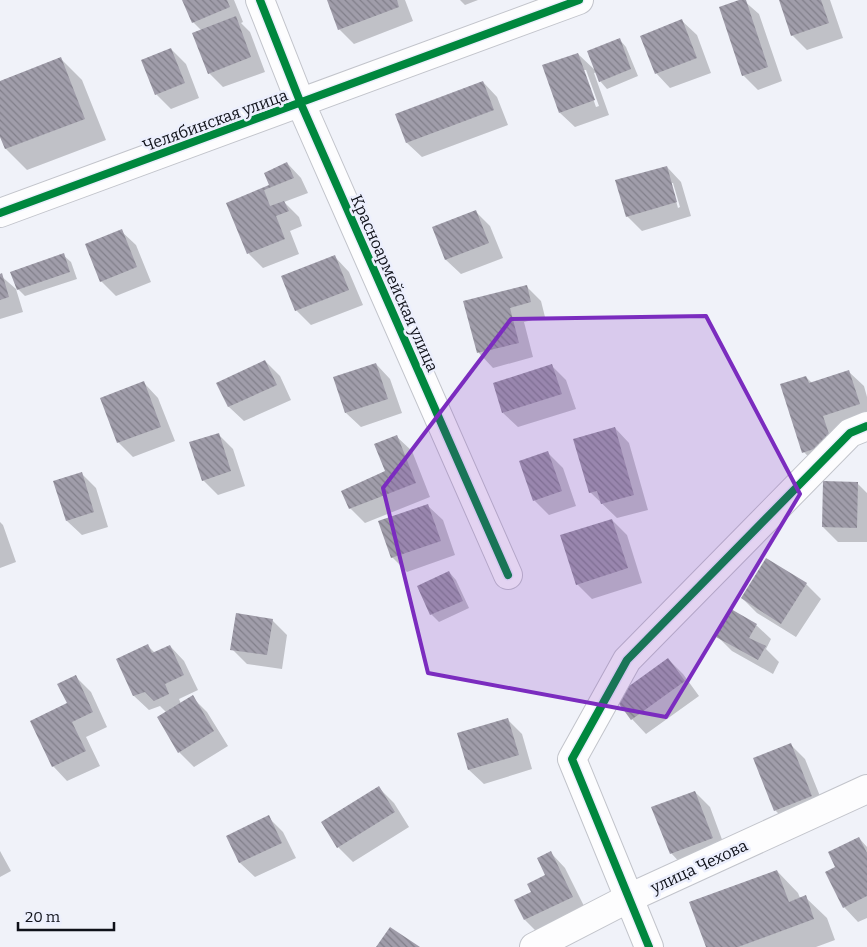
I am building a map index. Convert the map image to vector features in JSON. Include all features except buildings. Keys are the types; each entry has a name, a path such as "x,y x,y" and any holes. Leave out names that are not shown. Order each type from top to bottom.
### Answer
{"street":[{"name":"Красноармейская улица","path":"260,0 300,104 508,575"},
{"name":"Челябинская улица","path":"0,213 579,0"},
{"path":"649,947 572,759 627,660 850,433 867,426"},
{"name":"улица Чехова","path":"534,947 629,898 867,789"}],"highlighted area":[{"path":"706,316 800,494 666,717 428,673 383,488 511,319"}],"cycle path":[{"path":"260,0 301,104 508,575"},
{"path":"0,213 579,0"},
{"path":"649,947 572,759 627,660 850,433 867,426"}]}
